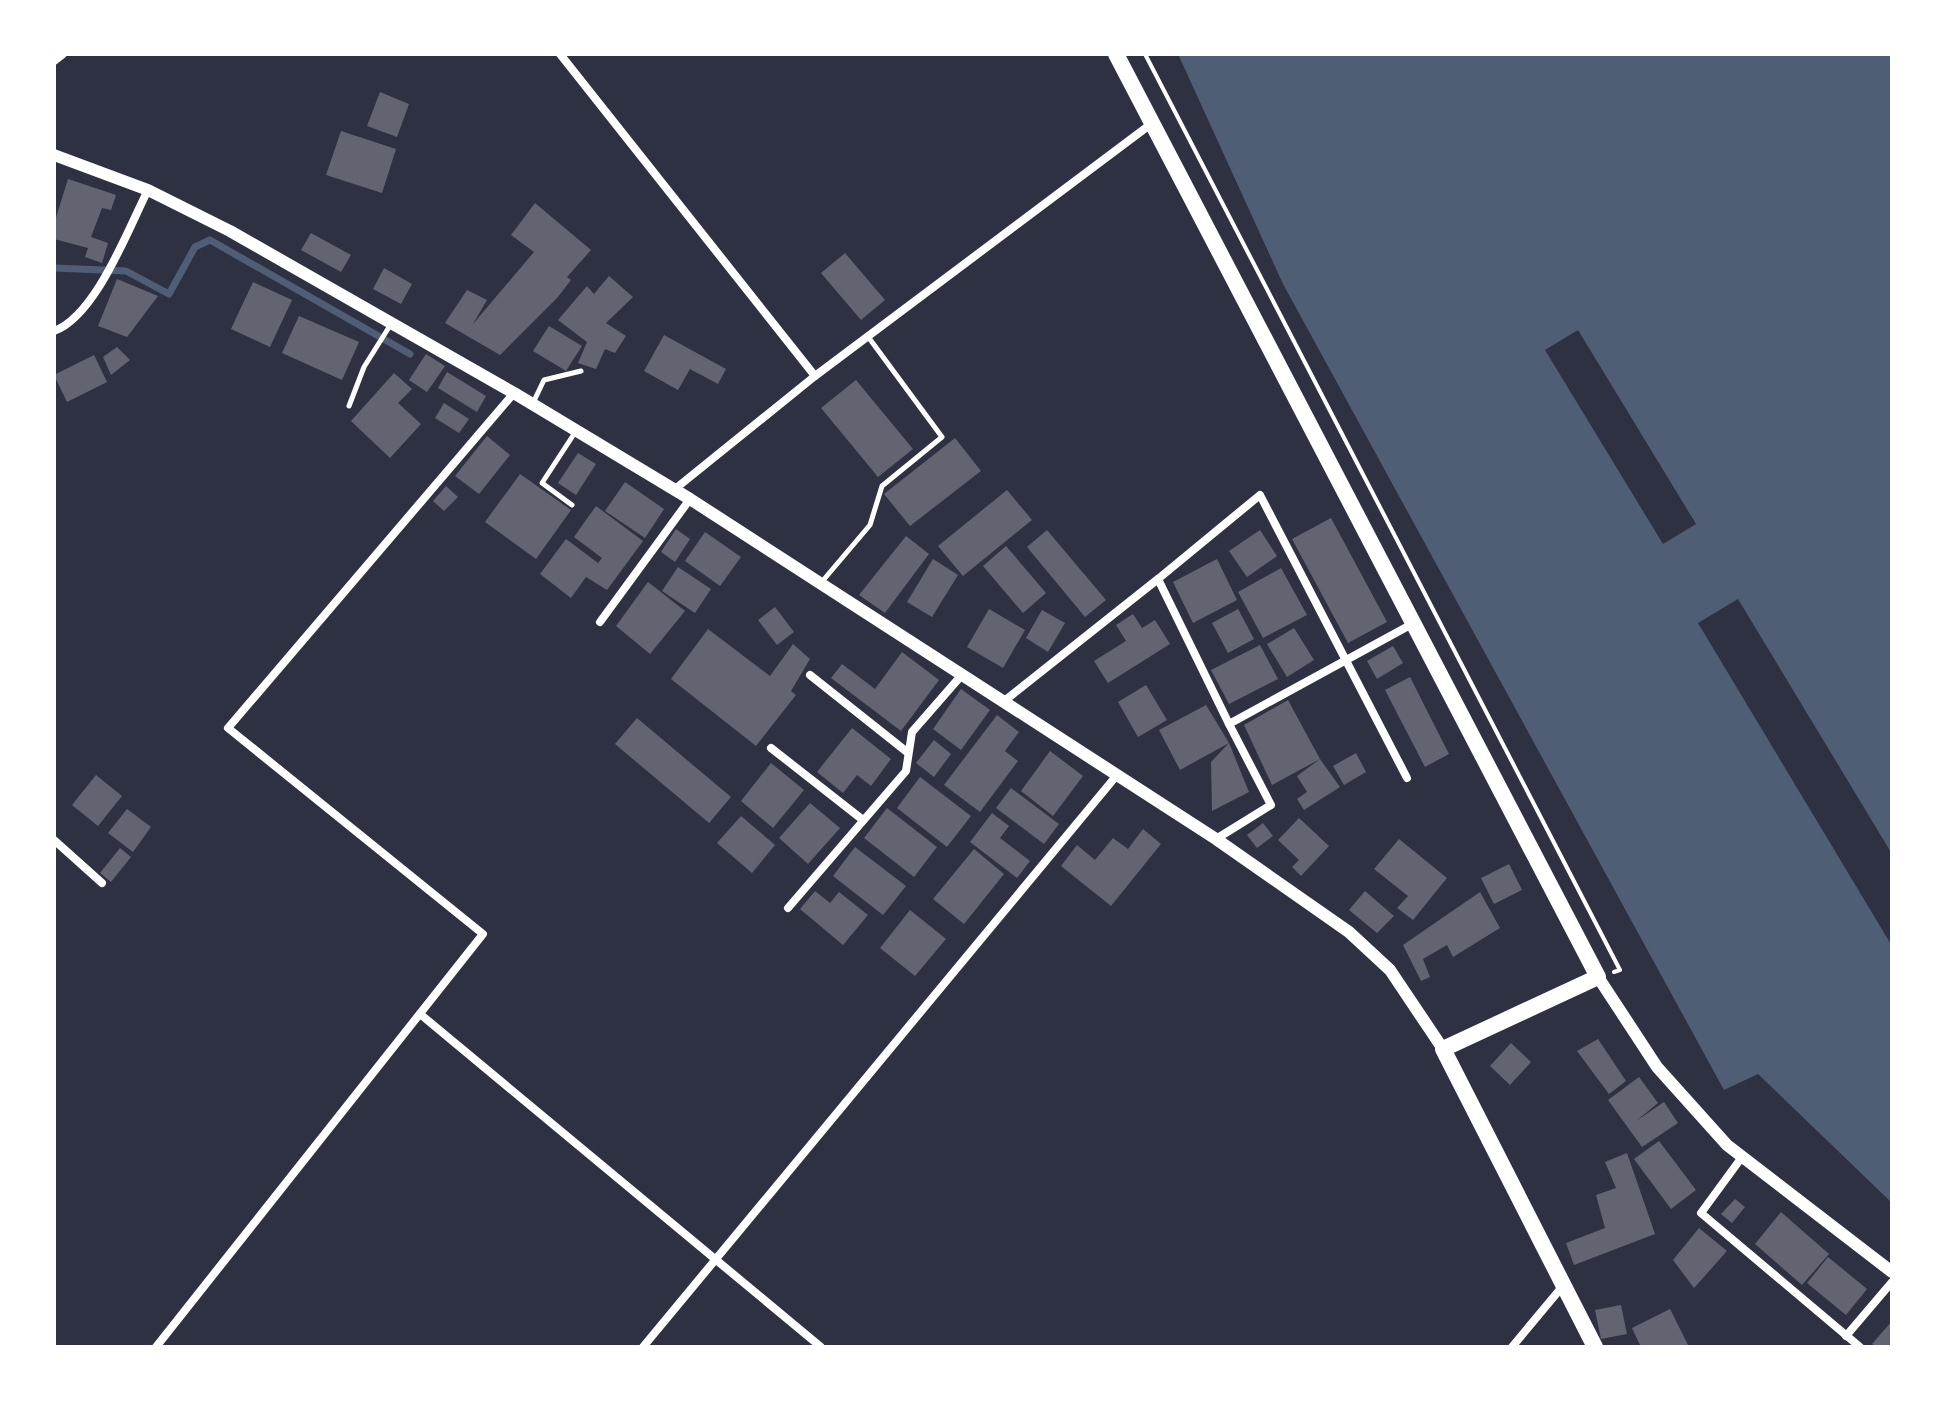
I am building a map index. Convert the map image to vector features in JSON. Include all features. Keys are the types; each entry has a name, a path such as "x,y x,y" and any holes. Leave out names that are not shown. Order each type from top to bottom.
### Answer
{"main road":[{"path":"1116,54 1598,977 1443,1049 1595,1347"}],"street":[{"path":"54,61 63,54"},
{"path":"560,54 815,376"},
{"path":"675,489 815,376 1151,124"},
{"path":"54,155 148,190 230,231 675,489 960,677 1216,839 1349,932 1390,970 1443,1049"},
{"path":"54,331 69,325 92,298 148,190"},
{"path":"156,1347 483,934 228,728 514,393"},
{"path":"1003,702 1260,495 1407,778"},
{"path":"600,622 690,499"},
{"path":"1158,579 1271,805 1216,839"},
{"path":"1229,724 1414,623"},
{"path":"810,675 907,752"},
{"path":"788,908 906,771 912,732 960,677"},
{"path":"771,748 863,820"},
{"path":"643,1347 1117,775"},
{"path":"54,840 102,883"},
{"path":"1598,977 1657,1067 1742,1157 1892,1272"},
{"path":"420,1014 821,1347"},
{"path":"1742,1157 1701,1213 1860,1347"},
{"path":"1846,1336 1892,1282"},
{"path":"1512,1347 1562,1287"}],"lane":[{"path":"349,406 364,367 391,323"},
{"path":"819,585 870,525 882,486 942,437 869,338"},
{"path":"532,404 544,380 581,371"},
{"path":"572,505 542,483 577,431"}],"path":[{"path":"1145,54 1620,970 1598,977"}],"water":[{"path":"1178,54 1892,54 1892,1203 1758,1074 1724,1090 1283,284"}],"pier":[{"path":"1578,330 1696,524 1663,544 1545,350"},
{"path":"1738,599 1892,854 1892,946 1698,623"}],"building":[{"path":"380,92 409,104 397,137 367,126"},
{"path":"341,131 396,149 382,193 326,175"},
{"path":"68,179 116,195 111,210 102,208 91,237 108,243 102,263 85,257 88,248 54,239 54,224"},
{"path":"535,203 591,250 567,277 571,280 558,297 500,355 445,323 467,290 487,300 473,324 534,252 511,235"},
{"path":"311,233 351,255 341,272 301,250"},
{"path":"845,253 885,300 861,320 821,273"},
{"path":"384,268 412,284 401,304 373,289"},
{"path":"609,276 633,297 606,323 626,336 615,353 605,349 596,369 578,363 587,342 558,320 587,286 594,294"},
{"path":"117,279 158,296 127,337 98,326"},
{"path":"253,282 292,300 270,347 231,329"},
{"path":"299,316 359,342 342,380 282,353"},
{"path":"549,326 582,346 566,371 533,351"},
{"path":"664,335 726,369 718,384 690,369 678,390 644,371"},
{"path":"117,347 130,360 111,375 103,357"},
{"path":"426,354 445,366 427,392 409,380"},
{"path":"94,355 107,382 67,402 54,375"},
{"path":"447,372 486,396 477,412 438,388"},
{"path":"394,373 412,389 398,403 421,424 390,458 351,421"},
{"path":"856,380 913,449 878,477 821,408"},
{"path":"444,403 469,419 459,433 435,418"},
{"path":"487,436 510,455 479,494 455,476"},
{"path":"955,438 981,471 910,526 884,494"},
{"path":"578,453 596,464 576,495 558,483"},
{"path":"520,474 571,510 536,559 485,522"},
{"path":"625,482 664,509 645,538 605,511"},
{"path":"446,486 458,497 444,511 433,501"},
{"path":"1007,490 1032,520 963,576 938,546"},
{"path":"596,506 643,541 607,590 586,577 571,598 540,574 566,539 598,563 602,558 574,537"},
{"path":"1331,518 1387,622 1348,643 1292,539"},
{"path":"676,529 690,539 675,562 661,552"},
{"path":"1047,530 1106,600 1085,617 1027,547"},
{"path":"1260,530 1277,556 1247,577 1229,551"},
{"path":"705,532 741,557 720,586 685,561"},
{"path":"906,536 929,554 885,613 859,595"},
{"path":"1006,546 1046,593 1023,613 983,566"},
{"path":"933,559 958,575 932,617 907,602"},
{"path":"1217,559 1237,600 1193,623 1173,582"},
{"path":"678,567 711,589 695,613 662,591"},
{"path":"1281,568 1307,615 1263,638 1238,592"},
{"path":"648,582 685,611 650,654 616,626"},
{"path":"775,607 794,632 777,645 758,620"},
{"path":"989,609 1025,630 1003,668 967,647"},
{"path":"1238,609 1254,639 1228,653 1212,623"},
{"path":"1042,610 1065,623 1048,652 1026,638"},
{"path":"1133,614 1142,628 1155,620 1170,644 1108,683 1094,661 1126,641 1116,625"},
{"path":"1294,628 1314,660 1287,677 1267,644"},
{"path":"708,629 770,676 793,644 810,659 791,691 796,695 756,746 671,679"},
{"path":"1260,645 1278,679 1229,704 1211,670"},
{"path":"1393,646 1403,663 1377,679 1367,661"},
{"path":"902,652 939,680 901,731 831,678 842,664 875,689"},
{"path":"1410,677 1449,754 1425,767 1385,690"},
{"path":"1146,685 1167,720 1138,737 1118,702"},
{"path":"961,689 990,710 961,750 933,729"},
{"path":"1288,700 1320,759 1272,785 1244,725"},
{"path":"1206,705 1229,743 1180,770 1159,730"},
{"path":"997,715 1019,732 1005,751 1018,761 980,812 944,785"},
{"path":"637,718 731,797 709,823 615,744"},
{"path":"852,728 891,759 871,786 857,775 843,793 817,772"},
{"path":"934,740 951,754 934,777 916,763"},
{"path":"1229,743 1249,792 1212,811 1211,762"},
{"path":"1050,751 1083,776 1053,816 1021,791"},
{"path":"1356,753 1366,772 1344,785 1333,766"},
{"path":"1320,759 1340,787 1304,810 1297,799 1307,792 1297,776"},
{"path":"771,763 804,790 773,828 741,801"},
{"path":"96,775 122,796 98,826 72,805"},
{"path":"920,777 971,816 947,847 897,808"},
{"path":"1011,788 1059,824 1044,844 996,808"},
{"path":"810,803 840,828 808,864 779,838"},
{"path":"887,808 937,847 914,877 864,838"},
{"path":"127,809 151,827 133,852 108,833"},
{"path":"992,813 1009,826 1000,838 1030,861 1017,878 970,842"},
{"path":"741,816 775,845 752,873 717,843"},
{"path":"1299,818 1329,846 1301,876 1292,867 1299,860 1278,840"},
{"path":"1263,823 1273,836 1257,848 1247,835"},
{"path":"1143,829 1161,844 1111,906 1061,866 1077,845 1095,860 1113,838 1128,849"},
{"path":"1399,839 1447,878 1413,920 1397,908 1408,896 1374,869"},
{"path":"855,847 906,886 883,915 833,876"},
{"path":"120,848 131,857 111,882 100,873"},
{"path":"974,849 1004,874 964,924 933,899"},
{"path":"1509,864 1522,890 1494,904 1481,878"},
{"path":"815,891 830,903 839,892 868,915 843,945 800,909"},
{"path":"1365,891 1394,916 1377,933 1349,910"},
{"path":"1480,892 1500,928 1453,957 1447,945 1423,959 1430,977 1421,981 1403,945"},
{"path":"910,910 946,939 915,976 880,948"},
{"path":"1598,1039 1626,1081 1609,1094 1577,1051"},
{"path":"1511,1043 1531,1062 1510,1085 1490,1066"},
{"path":"1639,1077 1658,1103 1636,1121 1664,1102 1678,1123 1642,1147 1608,1100"},
{"path":"1659,1141 1696,1190 1671,1209 1634,1159"},
{"path":"1627,1153 1655,1234 1574,1265 1566,1243 1605,1228 1596,1195 1616,1188 1605,1162"},
{"path":"1735,1199 1745,1207 1732,1223 1721,1214"},
{"path":"1781,1212 1829,1254 1802,1285 1755,1244"},
{"path":"1699,1228 1727,1251 1694,1288 1673,1260"},
{"path":"1828,1257 1867,1289 1846,1315 1807,1283"},
{"path":"1621,1305 1627,1334 1601,1339 1595,1310"},
{"path":"1670,1309 1689,1347 1641,1347 1632,1328"},
{"path":"1892,1321 1892,1347 1876,1347 1872,1344"}],"waterway":[{"path":"54,268 126,271 169,294 195,247 210,240 410,354"}]}
